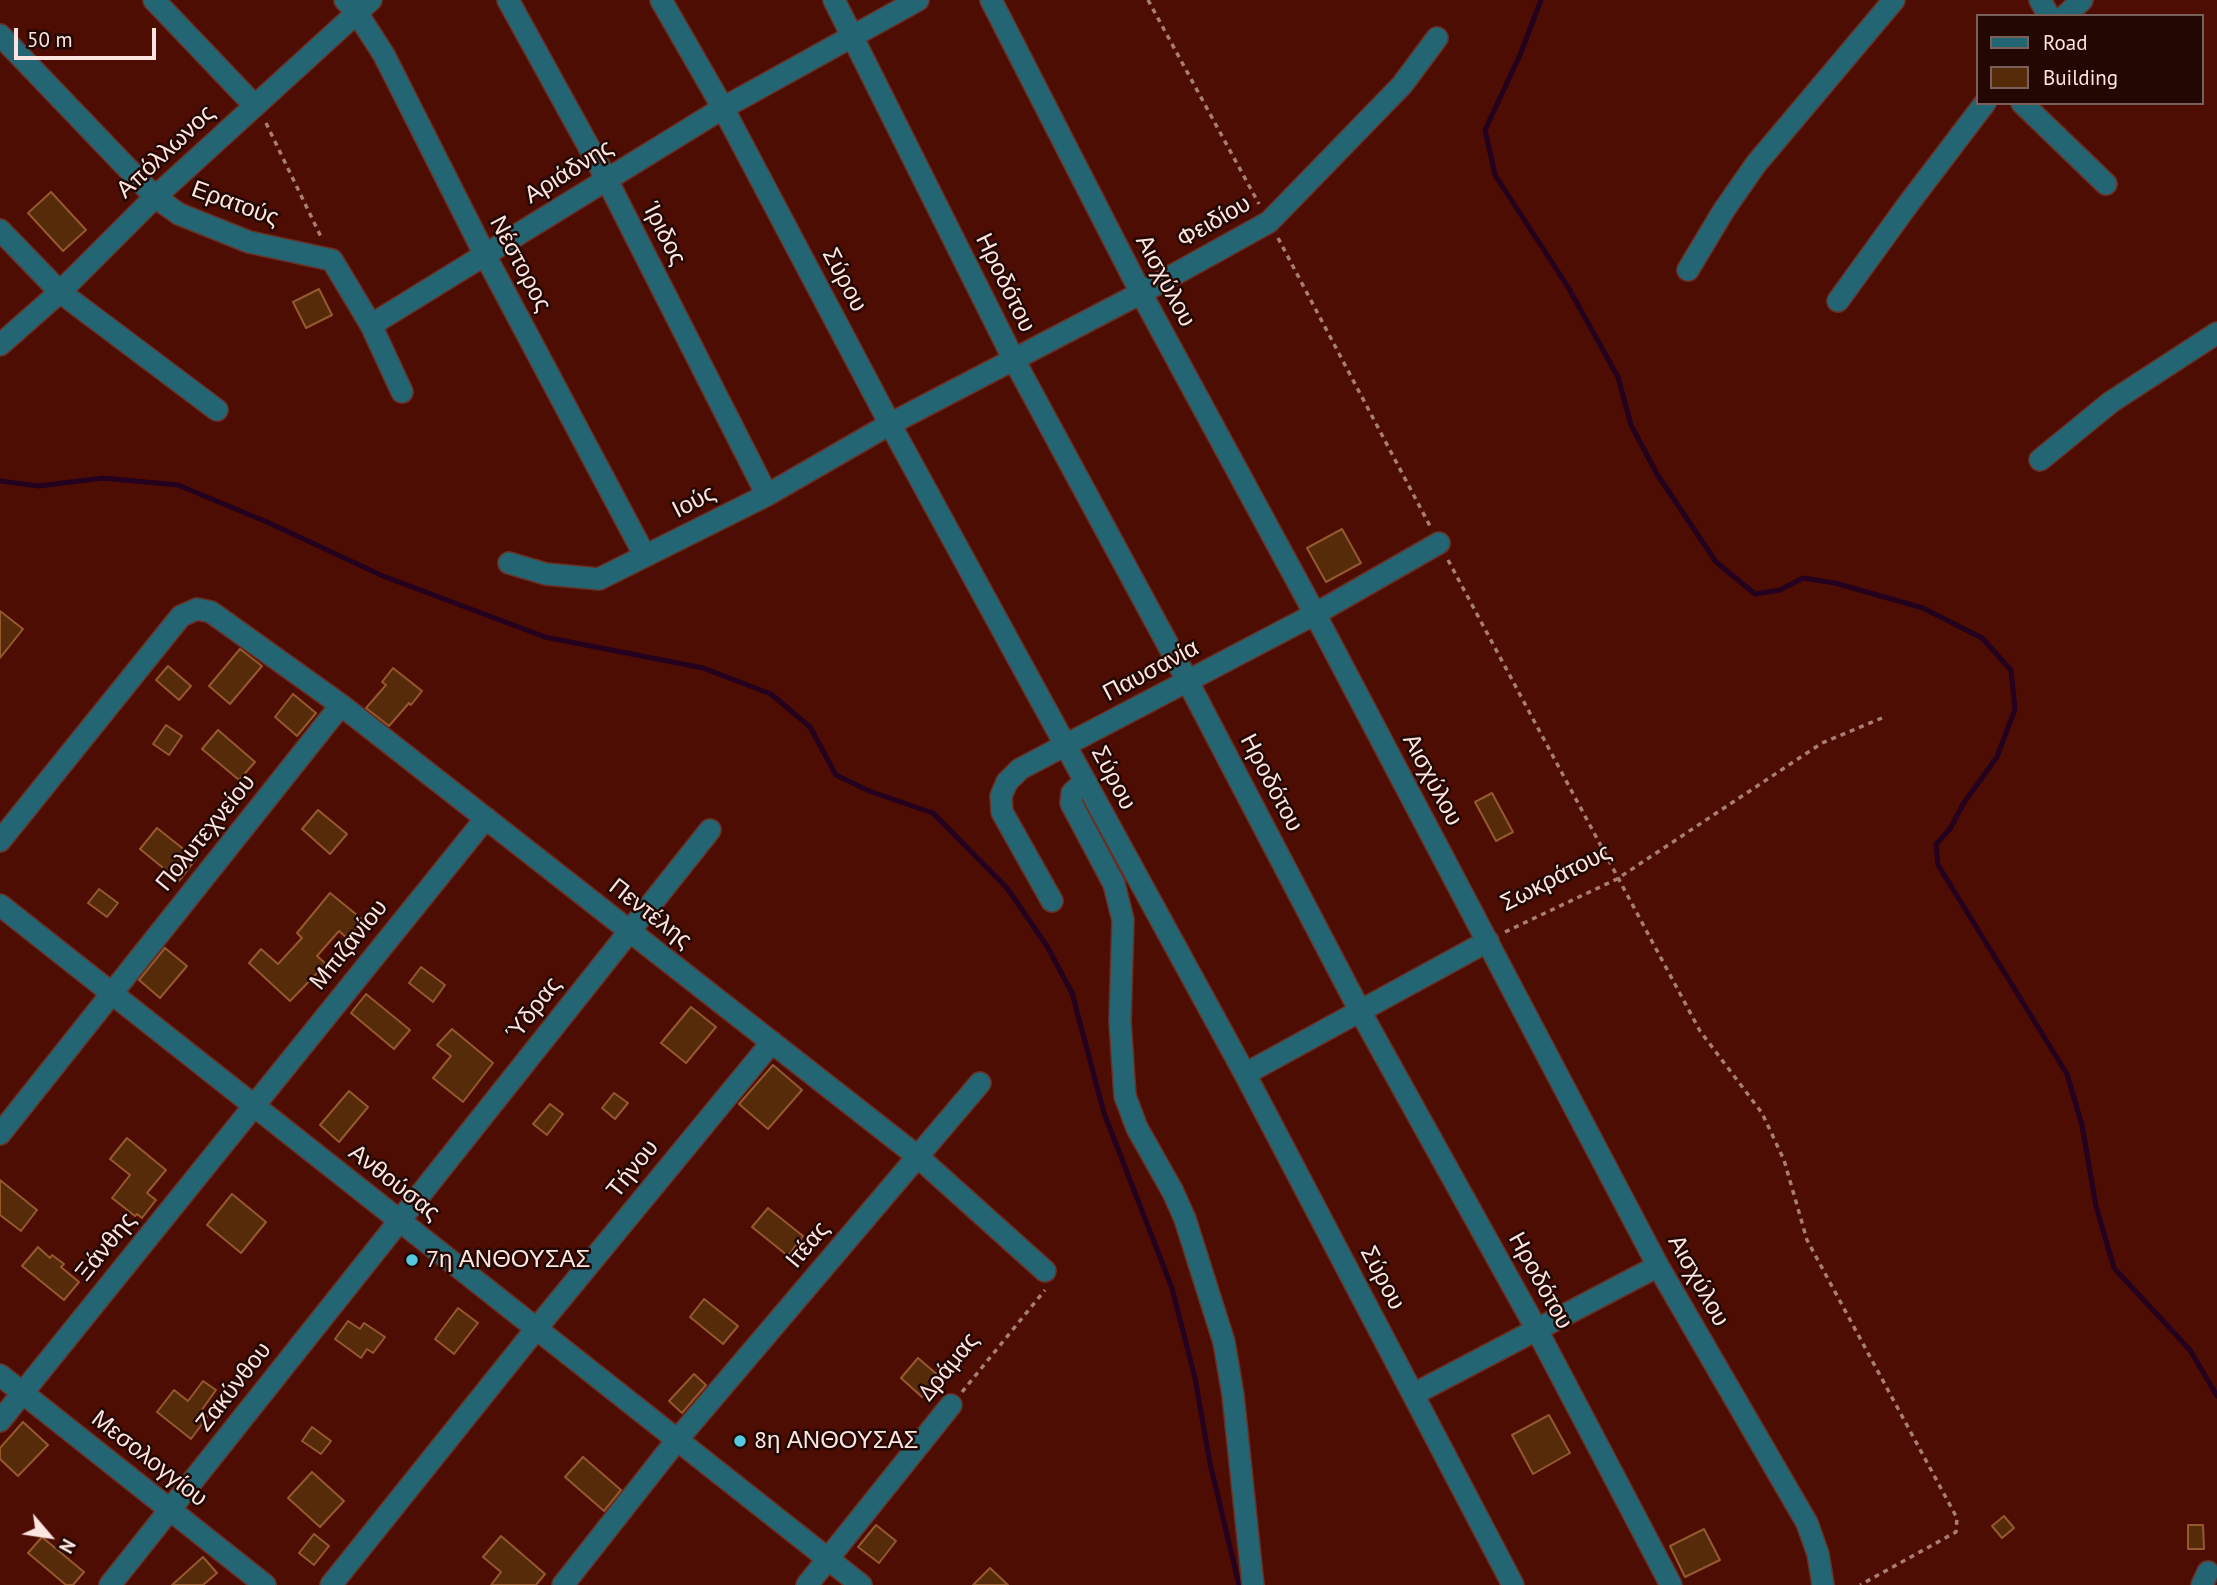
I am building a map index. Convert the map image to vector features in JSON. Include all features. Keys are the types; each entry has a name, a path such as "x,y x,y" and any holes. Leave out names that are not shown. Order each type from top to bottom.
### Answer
{"street":[{"path":"153,0 255,106"},
{"name":"Ίριδος","path":"508,0 607,180 766,495"},
{"name":"Σύρου","path":"661,0 723,108 890,424 1245,1074 1513,1585"},
{"name":"Ηροδότου","path":"834,0 1013,358 1360,1011 1537,1330 1671,1585"},
{"name":"Αριάδνης","path":"371,325 723,108 918,0"},
{"name":"Αισχύλου","path":"991,0 1141,293 1315,614 1658,1266 1807,1523 1818,1554 1823,1585"},
{"path":"1688,270 1756,164 1894,0"},
{"path":"2067,14 2082,0"},
{"name":"Απόλλωνος","path":"0,345 60,292 155,197 255,106 358,4"},
{"name":"Νέστορος","path":"358,4 485,255 645,556"},
{"name":"Ερατούς","path":"0,35 155,197 179,214 249,242 332,260"},
{"name":"Φειδίου","path":"890,424 1141,293 1269,222 1402,85 1437,38"},
{"path":"1838,302 1983,105"},
{"path":"2024,105 2106,184"},
{"path":"0,230 60,292 217,411"},
{"path":"332,260 371,325 402,392"},
{"path":"2040,460 2111,402 2217,333"},
{"name":"Ιούς","path":"509,563 545,574 599,579 766,495 890,424"},
{"name":"Παυσανία","path":"1052,901 1002,812 1000,796 1007,782 1020,769 1315,614 1439,543"},
{"name":"Πεντέλης","path":"0,841 181,616 197,609 211,612 341,705 772,1042 916,1156 1045,1271"},
{"name":"Πολυτεχνείου","path":"0,1134 341,705"},
{"path":"1085,781 1072,793 1073,808 1107,867 1120,901 1123,919 1119,1021 1125,1096 1137,1128 1167,1180 1185,1219 1224,1342 1233,1395 1253,1585"},
{"name":"Μπιζανίου","path":"253,1105 486,818"},
{"name":"Ύδρας","path":"399,1221 710,830"},
{"name":"Ανθούσας","path":"0,905 861,1585"},
{"name":"Σωκράτους","path":"1245,1074 1488,941"},
{"name":"Τήνου","path":"331,1585 536,1329 772,1042"},
{"name":"Ιτέας","path":"563,1585 677,1440 980,1083"},
{"name":"Ξάνθης","path":"0,1421 253,1105"},
{"name":"Ζακύνθου","path":"110,1585 399,1221"},
{"path":"1414,1394 1658,1266"},
{"name":"Μεσολογγίου","path":"0,1375 265,1585"},
{"name":"Δράμας","path":"828,1559 951,1405"},
{"path":"807,1585 828,1559"}],"path":[{"path":"1148,0 1700,1031 1762,1113 1784,1160 1807,1240 1957,1518 1956,1532 1860,1585"},
{"path":"255,106 274,137 332,260"},
{"name":"Σωκράτους","path":"1488,941 1617,879 1822,743 1882,718"},
{"name":"Δράμας","path":"951,1405 1044,1293 1048,1282 1045,1271"}],"building":[{"path":"51,192 86,230 63,251 28,213"},
{"path":"319,289 332,315 306,328 293,302"},
{"path":"1342,529 1361,563 1326,582 1307,548"},
{"path":"0,611 23,629 0,658"},
{"path":"240,649 262,666 230,704 209,686"},
{"path":"168,666 191,686 179,700 156,680"},
{"path":"393,668 422,691 389,726 366,708 386,685 382,682"},
{"path":"293,694 316,713 297,736 275,717"},
{"path":"166,725 182,736 169,755 153,744"},
{"path":"218,730 255,762 239,780 202,749"},
{"path":"1492,793 1513,832 1496,841 1475,802"},
{"path":"318,810 347,834 330,854 302,829"},
{"path":"157,828 196,859 179,881 140,849"},
{"path":"99,889 118,903 107,917 88,903"},
{"path":"330,893 363,920 348,939 339,931 317,956 326,964 290,1001 249,963 261,949 278,964 302,938 297,933"},
{"path":"165,948 187,966 160,998 139,980"},
{"path":"421,967 445,985 433,1002 409,983"},
{"path":"366,994 410,1030 394,1049 351,1013"},
{"path":"691,1007 716,1027 686,1063 661,1043"},
{"path":"452,1029 493,1063 463,1102 433,1078 451,1056 437,1045"},
{"path":"773,1065 802,1090 768,1129 739,1104"},
{"path":"349,1091 368,1107 339,1142 320,1125"},
{"path":"614,1093 628,1103 615,1119 602,1108"},
{"path":"550,1104 563,1114 547,1135 533,1124"},
{"path":"127,1138 166,1170 147,1193 156,1200 142,1218 137,1214 135,1216 112,1198 130,1175 110,1159"},
{"path":"0,1180 37,1210 21,1231 0,1215"},
{"path":"232,1194 266,1222 241,1253 207,1225"},
{"path":"768,1208 803,1236 788,1256 752,1227"},
{"path":"38,1247 50,1258 52,1255 64,1264 61,1267 79,1282 64,1300 22,1266"},
{"path":"704,1299 738,1326 723,1344 690,1317"},
{"path":"458,1308 478,1323 454,1354 435,1339"},
{"path":"348,1321 360,1329 364,1323 385,1337 373,1353 367,1349 361,1358 335,1339"},
{"path":"918,1358 940,1377 922,1397 901,1378"},
{"path":"694,1374 706,1385 682,1413 669,1401"},
{"path":"203,1381 216,1390 201,1411 208,1416 191,1439 157,1412 174,1390 188,1401"},
{"path":"1549,1415 1570,1453 1533,1474 1512,1435"},
{"path":"23,1422 48,1445 18,1476 0,1459 0,1448"},
{"path":"312,1427 331,1441 321,1454 302,1441"},
{"path":"583,1457 621,1490 604,1511 565,1477"},
{"path":"312,1472 344,1501 320,1527 288,1498"},
{"path":"2004,1516 2014,1528 2002,1538 1992,1526"},
{"path":"876,1525 896,1541 879,1563 858,1547"},
{"path":"2188,1525 2203,1525 2204,1549 2188,1549"},
{"path":"1704,1529 1720,1560 1685,1577 1670,1546"},
{"path":"314,1534 329,1546 314,1565 299,1553"},
{"path":"501,1536 545,1574 536,1585 491,1585 501,1572 483,1557"},
{"path":"42,1537 84,1572 73,1585 66,1585 28,1553"},
{"path":"203,1557 217,1573 203,1585 172,1585"},
{"path":"990,1568 1008,1585 973,1585"}],"waterway":[{"path":"1541,0 1520,55 1485,130 1495,175 1568,287 1618,377 1631,425 1657,474 1716,562 1755,594 1780,590 1803,578 1835,583 1923,608 1982,638 2011,670 2015,709 1997,757 1963,804 1950,829 1936,844 1938,865 2067,1074 2082,1125 2096,1206 2114,1268 2190,1350 2217,1396"},
{"path":"0,481 39,486 103,478 178,485 267,522 383,576 545,637 703,668 771,694 810,727 836,775 869,791 933,813 1007,888 1047,946 1072,993 1104,1113 1172,1288 1195,1378 1210,1463 1239,1585"}],"place":[{"name":"7η ΑΝΘΟΥΣΑΣ","path":"412,1260"},
{"name":"8η ΑΝΘΟΥΣΑΣ","path":"740,1441"}]}
